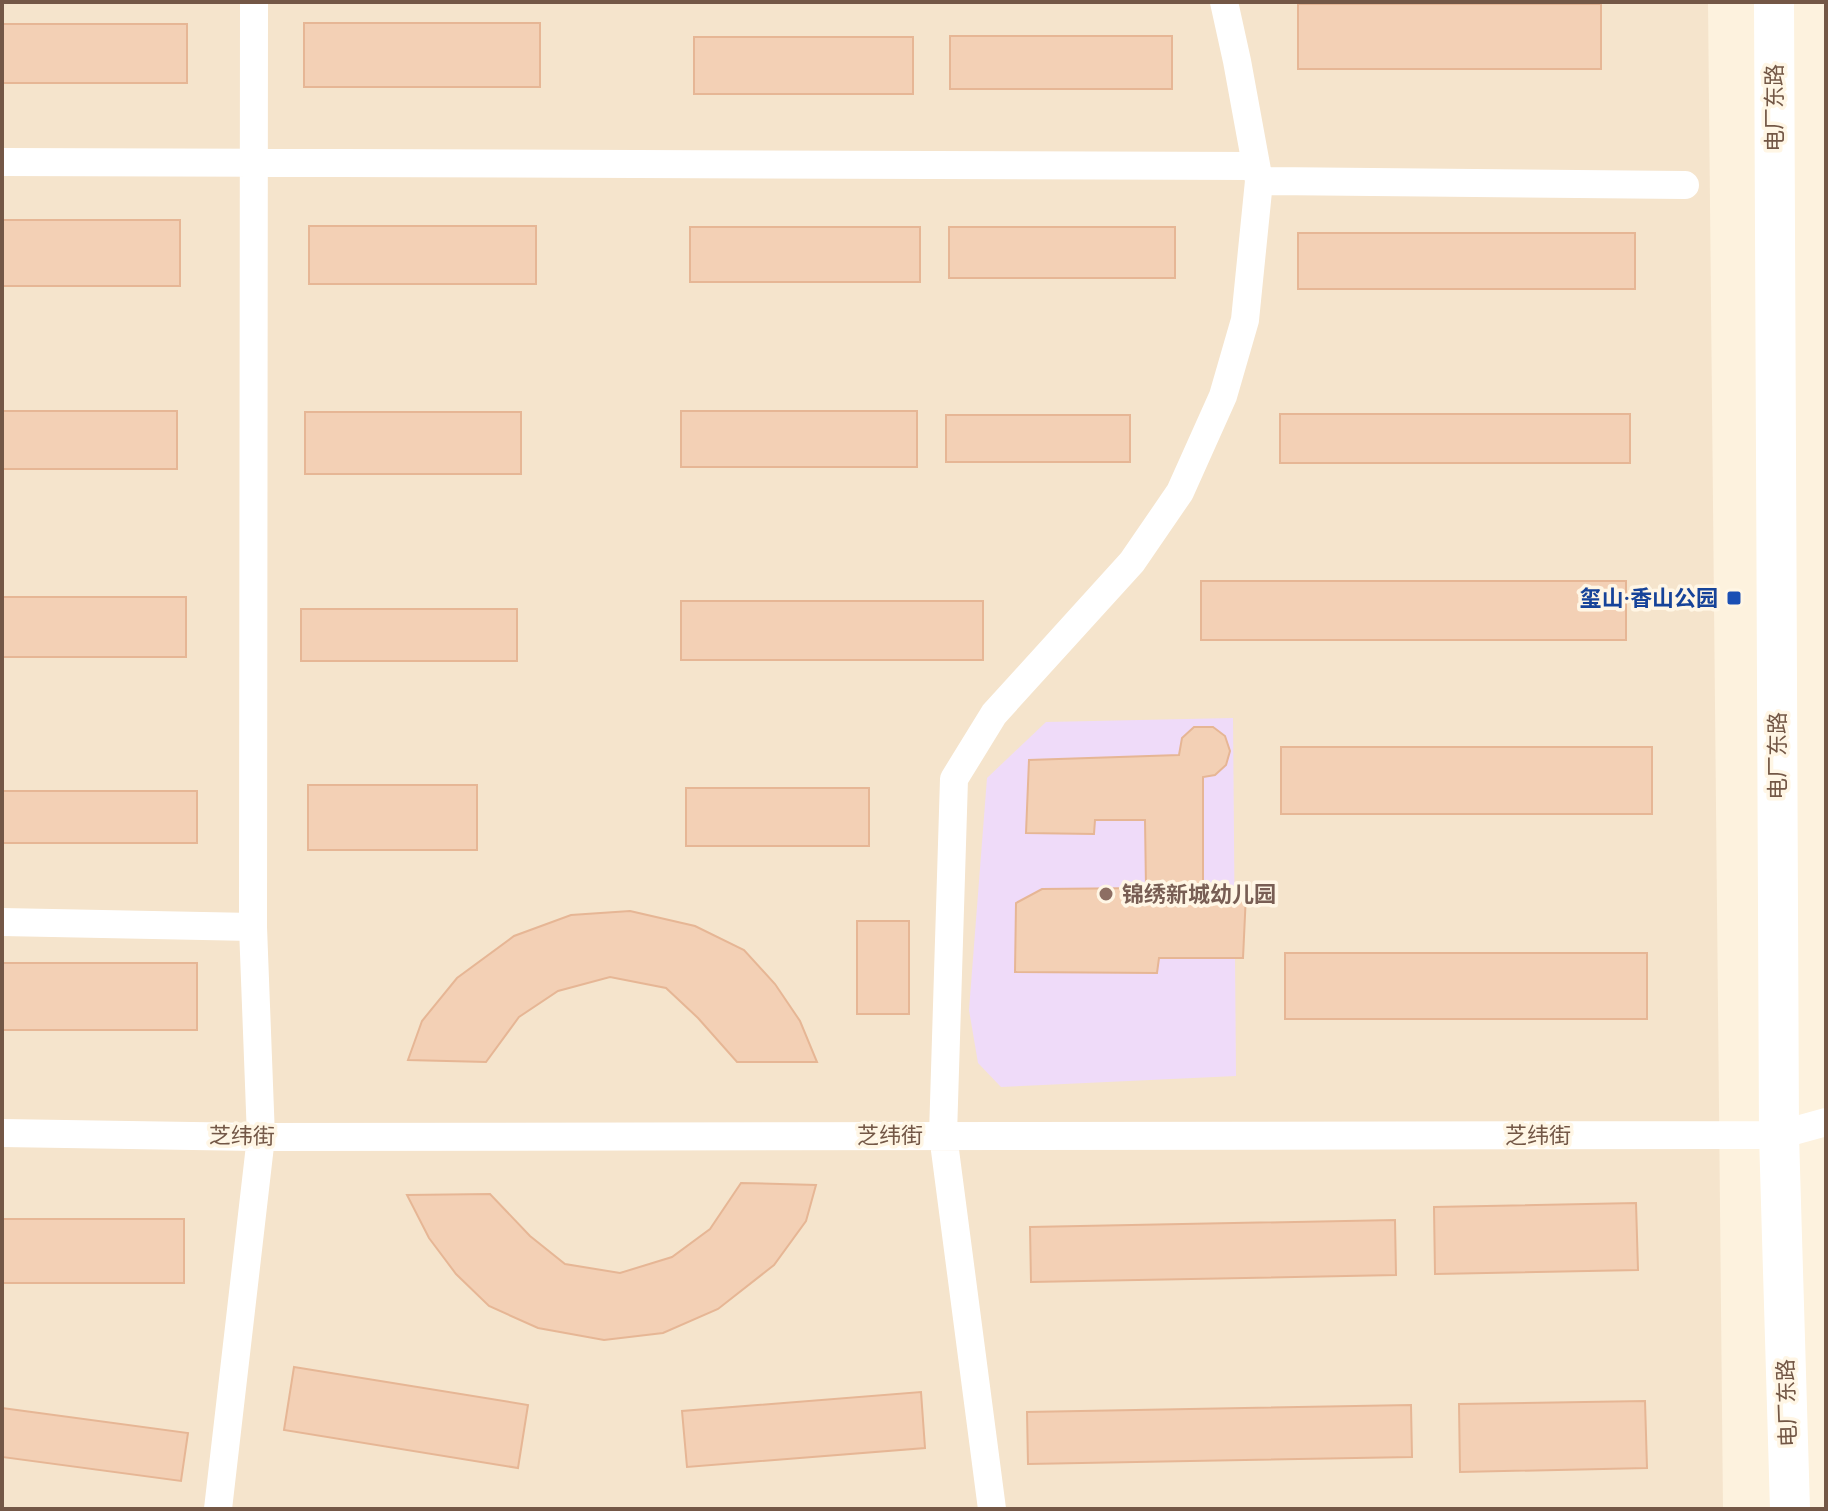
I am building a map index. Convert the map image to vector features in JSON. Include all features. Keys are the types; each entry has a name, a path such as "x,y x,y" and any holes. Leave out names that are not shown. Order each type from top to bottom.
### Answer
{"street":[{"path":"218,1509 261,1137 253,927 254,2"},
{"path":"992,1509 943,1135 954,779 994,714 1132,562 1180,492 1223,396 1245,320 1257,174 1224,2"},
{"name":"电厂东路","path":"1774,2 1779,1135 1790,1509"},
{"path":"2,162 1257,174 1685,185"},
{"path":"2,922 253,927"},
{"name":"芝纬街","path":"2,1133 261,1137 1779,1135 1826,1122"}],"shaded area":[{"path":"2,2 1708,2 1723,1509 2,1509"},
{"name":"锦绣新城幼儿园","path":"1233,718 1236,1076 1001,1087 978,1063 969,1010 987,778 1046,722"}],"building":[{"path":"1298,4 1601,4 1601,69 1298,69"},
{"path":"304,23 540,23 540,87 304,87"},
{"path":"2,24 187,24 187,83 2,83"},
{"path":"950,36 1172,36 1172,89 950,89"},
{"path":"694,37 913,37 913,94 694,94"},
{"path":"2,220 180,220 180,286 2,286"},
{"path":"309,226 536,226 536,284 309,284"},
{"path":"690,227 920,227 920,282 690,282"},
{"path":"949,227 1175,227 1175,278 949,278"},
{"path":"1298,233 1635,233 1635,289 1298,289"},
{"path":"2,411 177,411 177,469 2,469"},
{"path":"681,411 917,411 917,467 681,467"},
{"path":"305,412 521,412 521,474 305,474"},
{"path":"1280,414 1630,414 1630,463 1280,463"},
{"path":"946,415 1130,415 1130,462 946,462"},
{"path":"1201,581 1626,581 1626,640 1201,640"},
{"path":"2,597 186,597 186,657 2,657"},
{"path":"681,601 983,601 983,660 681,660"},
{"path":"301,609 517,609 517,661 301,661"},
{"path":"1194,727 1213,727 1225,736 1230,751 1226,765 1215,775 1203,777 1203,894 1246,894 1243,958 1159,958 1157,973 1015,972 1016,903 1042,889 1146,888 1145,820 1095,820 1094,834 1026,833 1029,760 1179,755 1182,738"},
{"path":"1281,747 1652,747 1652,814 1281,814"},
{"path":"308,785 477,785 477,850 308,850"},
{"path":"686,788 869,788 869,846 686,846"},
{"path":"2,791 197,791 197,843 2,843"},
{"path":"630,911 695,926 744,950 775,984 800,1021 817,1062 737,1062 666,988 610,977 558,991 519,1017 486,1062 408,1060 422,1021 457,978 514,936 571,915"},
{"path":"857,921 909,921 909,1014 857,1014"},
{"path":"1285,953 1647,953 1647,1019 1285,1019"},
{"path":"2,963 197,963 197,1030 2,1030"},
{"path":"741,1183 816,1185 806,1221 774,1265 718,1309 663,1333 604,1340 538,1328 489,1306 456,1274 429,1238 407,1195 490,1194 530,1236 565,1264 620,1273 672,1257 710,1229"},
{"path":"1636,1203 1638,1270 1435,1274 1434,1207"},
{"path":"2,1219 184,1219 184,1283 2,1283"},
{"path":"1395,1220 1396,1275 1031,1282 1030,1227"},
{"path":"294,1367 528,1405 518,1468 284,1430"},
{"path":"921,1392 925,1448 687,1467 682,1411"},
{"path":"1645,1401 1647,1468 1460,1472 1459,1404"},
{"path":"1411,1405 1412,1457 1028,1464 1027,1412"},
{"path":"2,1408 188,1433 181,1481 2,1457"}],"place":[{"name":"玺山·香山公园","path":"1734,598"},
{"name":"锦绣新城幼儿园","path":"1106,894"}]}
